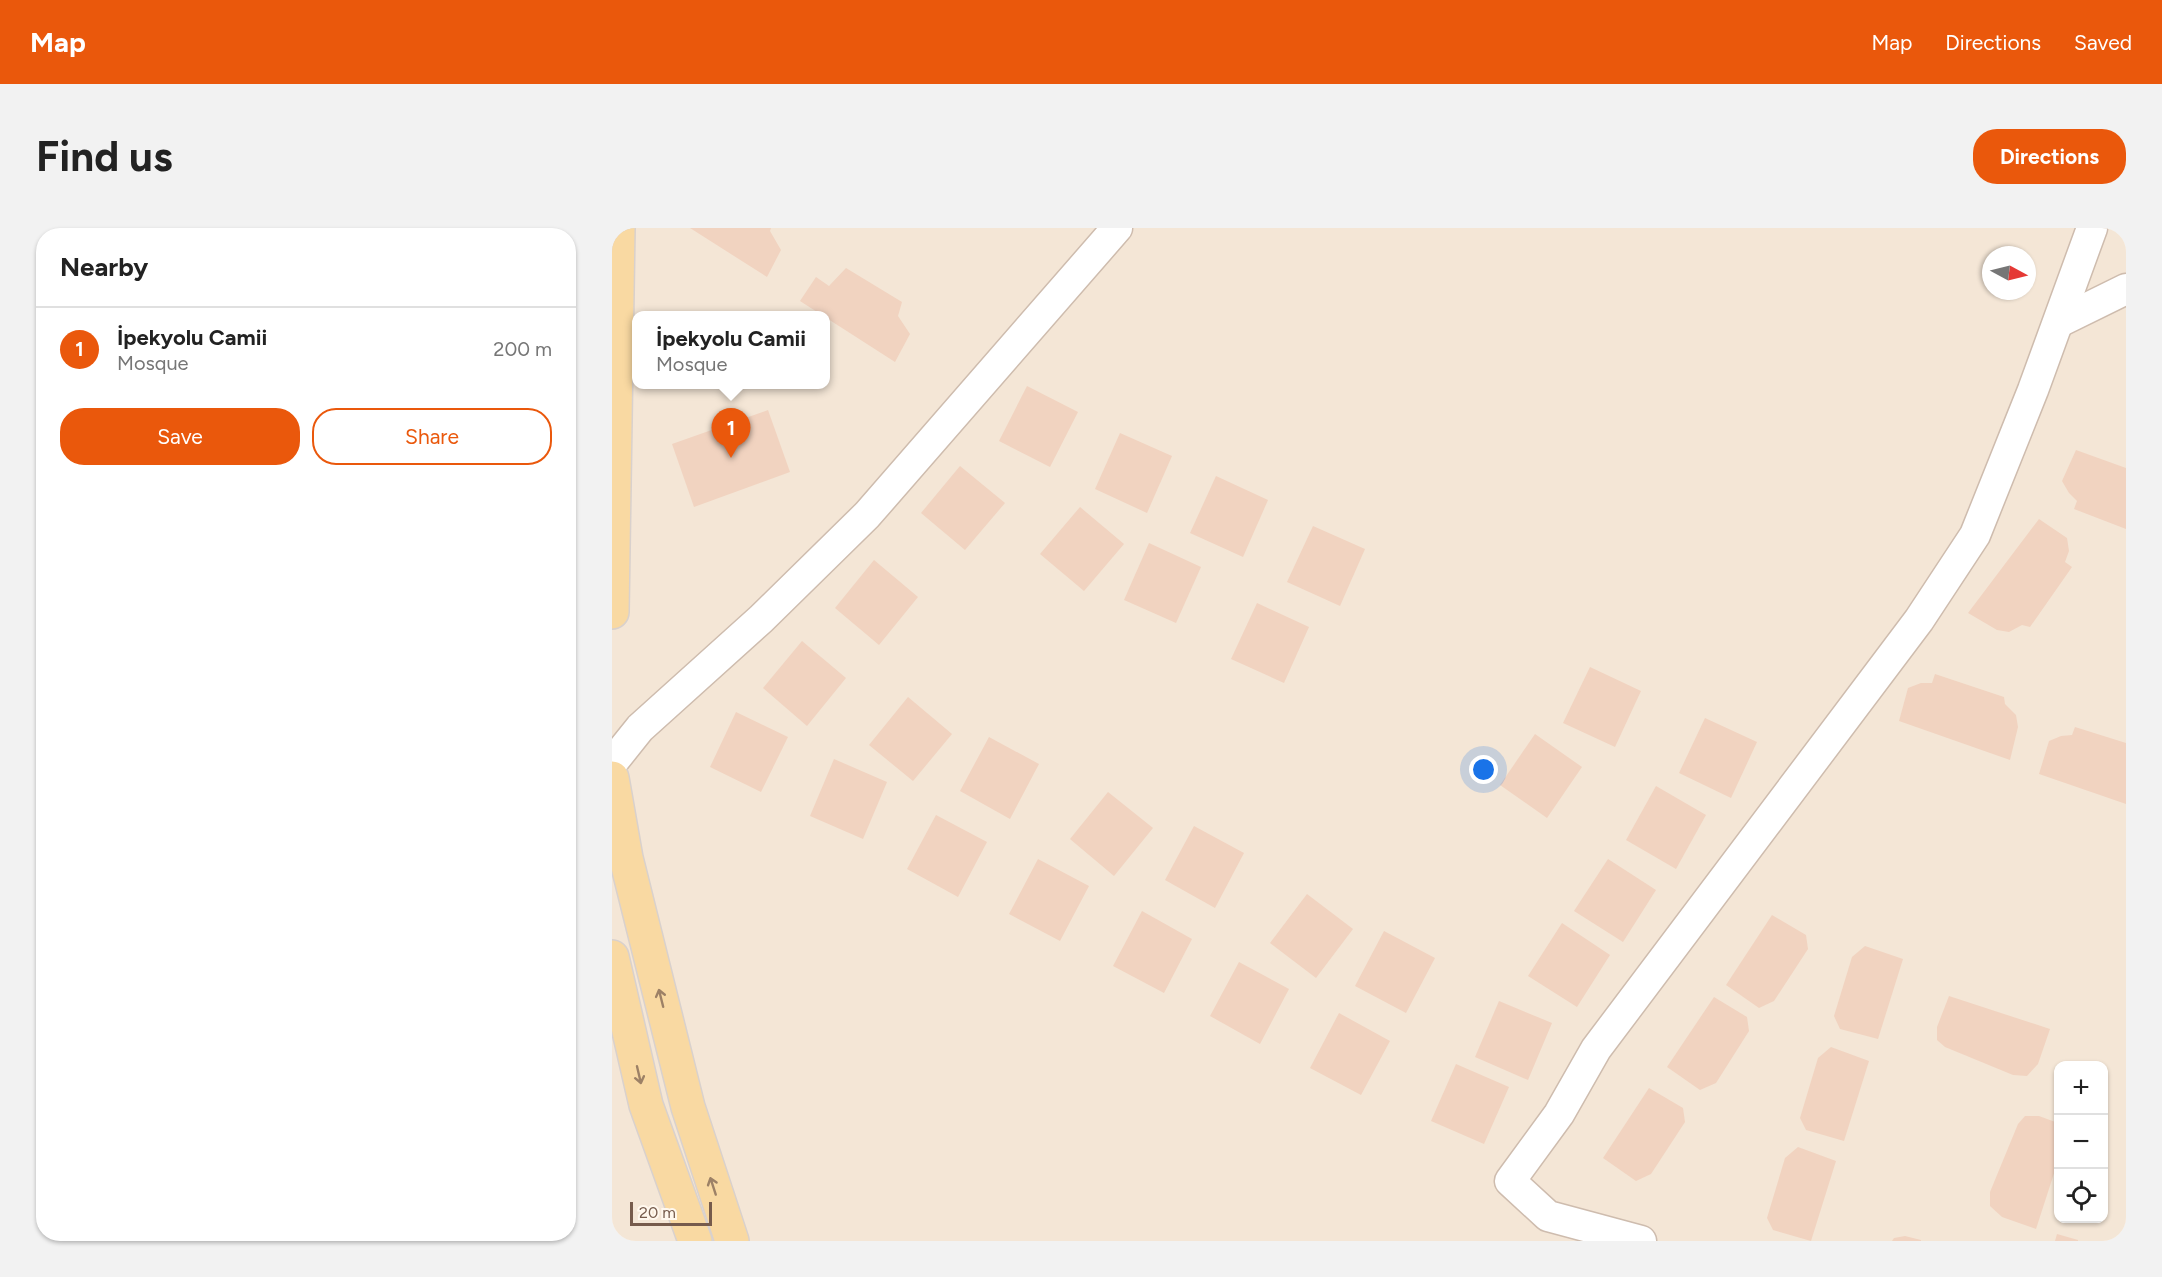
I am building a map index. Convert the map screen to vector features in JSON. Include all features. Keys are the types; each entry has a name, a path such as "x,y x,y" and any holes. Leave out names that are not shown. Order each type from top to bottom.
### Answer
{"main road":[{"path":"612,612 618,228"},
{"path":"612,778 626,858 688,1107 732,1241"},
{"path":"612,957 646,1105 695,1241"}],"street":[{"path":"612,763 640,728 761,619 867,515 1118,228"},
{"path":"1641,1241 1548,1216 1510,1181 1559,1114 1596,1049 1919,620 1975,535 2059,322 2092,228"},
{"path":"2059,322 2126,289"}],"shaded area":[{"path":"612,228 2126,228 2126,1241 612,1241"}],"building":[{"path":"690,228 771,228 770,231 781,250 767,277"},
{"path":"846,268 902,302 898,316 910,334 895,362 830,320 830,311 816,311 800,301 816,277 829,286"},
{"path":"1027,386 1078,412 1050,467 999,441"},
{"path":"768,410 790,472 694,507 672,444"},
{"path":"1120,433 1172,456 1147,513 1095,489"},
{"path":"2076,450 2126,468 2126,529 2074,509 2077,501 2062,481"},
{"path":"960,466 1005,503 965,550 921,513"},
{"path":"1216,476 1268,500 1243,557 1190,533"},
{"path":"1080,507 1124,544 1084,591 1040,554"},
{"path":"2039,519 2067,538 2069,551 2065,562 2072,567 2030,627 2022,625 2009,632 1997,630 1968,613"},
{"path":"1313,526 1365,549 1340,606 1287,582"},
{"path":"1149,543 1201,567 1176,623 1124,600"},
{"path":"874,560 918,597 879,645 835,608"},
{"path":"1257,603 1309,627 1284,683 1231,659"},
{"path":"802,641 846,678 807,726 763,688"},
{"path":"1590,667 1641,691 1615,747 1563,723"},
{"path":"1935,674 2004,697 2005,704 2016,715 2018,727 2010,760 1899,721 1908,688 1921,683 1932,683"},
{"path":"908,697 952,734 913,781 869,745"},
{"path":"736,712 788,737 761,792 710,767"},
{"path":"1705,718 1757,742 1731,798 1679,773"},
{"path":"2075,727 2126,743 2126,804 2039,774 2049,741 2061,736 2072,735"},
{"path":"1535,734 1582,767 1547,818 1500,785"},
{"path":"989,737 1039,764 1010,819 960,791"},
{"path":"834,759 887,782 863,839 810,816"},
{"path":"1656,786 1706,815 1676,869 1626,840"},
{"path":"1108,792 1153,828 1114,876 1070,839"},
{"path":"936,815 987,842 958,897 907,869"},
{"path":"1194,826 1244,853 1215,908 1165,880"},
{"path":"1038,859 1089,886 1060,941 1009,914"},
{"path":"1608,859 1656,890 1623,942 1574,911"},
{"path":"1307,894 1353,929 1316,978 1270,943"},
{"path":"1142,911 1192,939 1164,993 1113,966"},
{"path":"1772,915 1806,935 1808,949 1774,1001 1759,1008 1726,985"},
{"path":"1562,923 1610,955 1577,1007 1528,976"},
{"path":"1384,931 1435,958 1406,1013 1355,986"},
{"path":"1865,946 1903,959 1878,1039 1840,1029 1834,1016 1852,957"},
{"path":"1239,962 1289,989 1260,1044 1210,1016"},
{"path":"1949,996 2050,1029 2038,1064 2027,1076 2013,1075 1945,1047 1937,1040 1937,1027"},
{"path":"1714,997 1747,1017 1749,1031 1716,1083 1700,1090 1667,1067"},
{"path":"1499,1001 1552,1023 1528,1080 1475,1057"},
{"path":"1339,1013 1390,1041 1361,1095 1310,1068"},
{"path":"1831,1047 1869,1061 1844,1141 1806,1130 1800,1118 1818,1058"},
{"path":"1456,1064 1509,1087 1484,1144 1431,1121"},
{"path":"1649,1088 1683,1108 1685,1122 1651,1174 1636,1181 1603,1158"},
{"path":"2025,1116 2039,1116 2054,1122 2054,1173 2036,1229 2002,1217 1990,1206 1990,1192 2018,1124"},
{"path":"1798,1147 1836,1161 1811,1241 1773,1230 1767,1218 1785,1158"},
{"path":"2057,1234 2078,1240 2078,1241 2055,1241"},
{"path":"1905,1236 1921,1241 1892,1241 1894,1238"}],"place":[{"name":"İpekyolu Camii","path":"731,458"}]}
